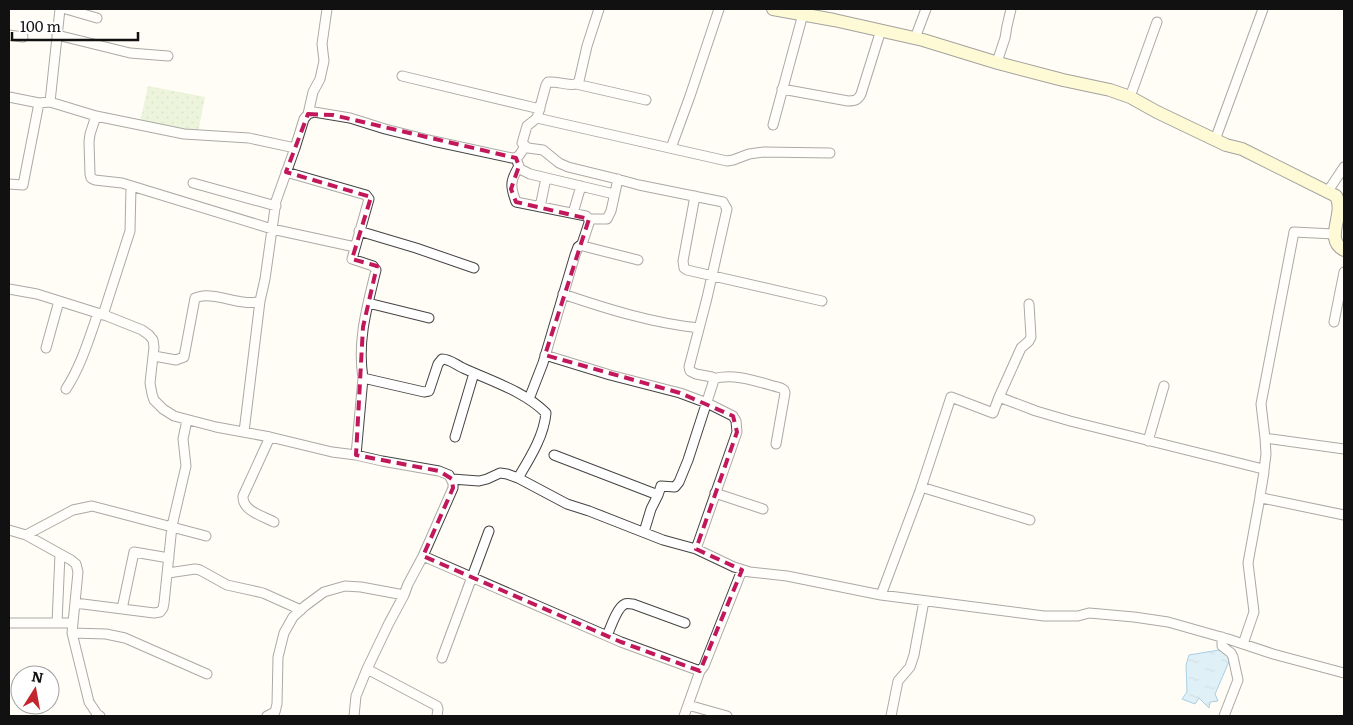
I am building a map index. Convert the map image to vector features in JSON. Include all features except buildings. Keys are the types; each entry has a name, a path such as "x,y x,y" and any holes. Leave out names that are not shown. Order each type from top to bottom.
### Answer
{"main road":[{"path":"773,9 916,38 1063,80 1130,96 1158,112 1226,145 1242,149 1336,196 1338,200 1338,216 1334,234 1335,241 1337,246 1344,250"}],"street":[{"path":"50,102 60,9"},
{"path":"66,9 97,18"},
{"path":"244,432 260,301 264,287 276,201 304,119 308,114 313,92 320,79 324,61 322,44 327,9"},
{"path":"576,84 579,81 598,9"},
{"path":"671,148 719,9"},
{"path":"916,38 926,9"},
{"path":"997,62 1005,38 1011,9"},
{"path":"1216,140 1263,9"},
{"path":"773,125 803,14"},
{"path":"1130,96 1156,22"},
{"path":"782,89 848,101 859,99 881,30"},
{"path":"57,34 118,50 168,56"},
{"path":"9,35 23,38"},
{"path":"402,76 671,148 727,161 764,152 830,152"},
{"path":"525,146 522,143 528,126 539,113 548,82 576,84 646,100"},
{"path":"9,97 39,103 50,102 96,116 184,134 249,138 295,148"},
{"path":"9,184 23,185 39,103"},
{"path":"308,114 314,112 350,118 384,129 518,162"},
{"path":"96,116 89,142 91,178 114,181 272,229 355,247"},
{"path":"525,146 513,175 511,189 516,202 586,216 589,219 607,219 611,211 618,179"},
{"path":"525,146 543,150 559,163 568,167 639,185 723,202 726,209 707,298 689,367 690,371 712,377 713,379 730,376 784,390 776,444"},
{"path":"518,162 520,169 525,172 614,194"},
{"path":"1328,191 1344,167"},
{"path":"286,172 366,196 369,199 352,259 373,266 376,270 363,326 360,351 363,378 356,455"},
{"path":"540,207 546,178"},
{"path":"193,183 276,206"},
{"path":"66,389 81,361 101,314 130,231 131,186"},
{"path":"573,213 581,186"},
{"path":"695,196 683,266 687,270 822,301"},
{"path":"529,399 545,355 575,255 578,247 582,244 589,219"},
{"path":"359,232 426,251 474,268"},
{"path":"1243,644 1254,612 1248,564 1266,454 1262,404 1294,232 1334,234"},
{"path":"582,244 586,248 638,260"},
{"path":"1334,322 1344,272"},
{"path":"9,288 37,294 101,314 142,330 149,335 153,340 154,356 150,383 154,400 174,416 332,452 439,471 449,475 452,479 453,488 423,556 367,669 356,696 354,716"},
{"path":"563,294 642,318 699,328"},
{"path":"154,356 176,360 184,356 195,298 204,295 244,302 260,301"},
{"path":"46,348 59,301"},
{"path":"368,302 429,318"},
{"path":"881,595 921,487 951,397 993,413 1021,348 1031,337 1029,304"},
{"path":"545,355 610,375 680,393 733,416 736,421 737,432 696,549"},
{"path":"363,378 429,392 438,364 442,359 446,359 529,399 546,412 546,418 535,448 518,478"},
{"path":"455,437 474,373"},
{"path":"644,532 651,509 662,486 675,487 679,482 707,404 713,379"},
{"path":"1148,441 1164,386"},
{"path":"999,397 1070,421 1264,470"},
{"path":"75,603 154,613 160,612 163,608 172,526 186,466 183,439 187,420"},
{"path":"270,437 243,496 243,501 244,505 248,508 274,522"},
{"path":"1265,438 1344,449"},
{"path":"554,454 658,495"},
{"path":"452,479 479,481 500,473 508,474 567,504 663,540 696,549 750,572 787,576 881,595 1049,616 1078,616 1089,613 1168,622 1273,654 1344,673"},
{"path":"921,487 1030,520"},
{"path":"715,493 763,509"},
{"path":"1260,497 1344,515"},
{"path":"26,535 73,510 92,506 206,536"},
{"path":"9,530 26,535 76,564 78,572 73,628 90,702 100,716"},
{"path":"442,658 489,531"},
{"path":"122,609 134,552 169,558"},
{"path":"57,623 60,554"},
{"path":"423,556 607,636 700,671"},
{"path":"168,573 200,570 227,585 263,593 301,610"},
{"path":"684,716 700,671 704,666 742,570"},
{"path":"267,716 275,712 277,704 278,657 284,633 301,610 324,592 345,586 404,595"},
{"path":"891,716 898,682 910,667 914,655 924,601"},
{"path":"607,636 622,604 633,604 685,623"},
{"path":"9,623 57,623 125,638 206,674"},
{"path":"1222,637 1222,646 1233,657 1238,680 1224,716"},
{"path":"367,669 437,706 436,716"},
{"path":"688,705 727,716"}],"highlighted area":[{"path":"308,114 333,115 516,158 519,166 511,189 516,202 589,219 545,355 680,393 733,416 737,432 696,549 742,570 700,671 621,642 423,556 453,488 452,479 439,471 356,455 363,327 377,266 352,259 371,197 286,172"}],"green space":[{"path":"148,86 205,97 198,133 140,122"}],"water":[{"path":"1219,650 1229,653 1231,657 1215,694 1218,701 1210,702 1209,708 1199,698 1195,704 1182,699 1187,692 1186,665 1189,655"}]}
